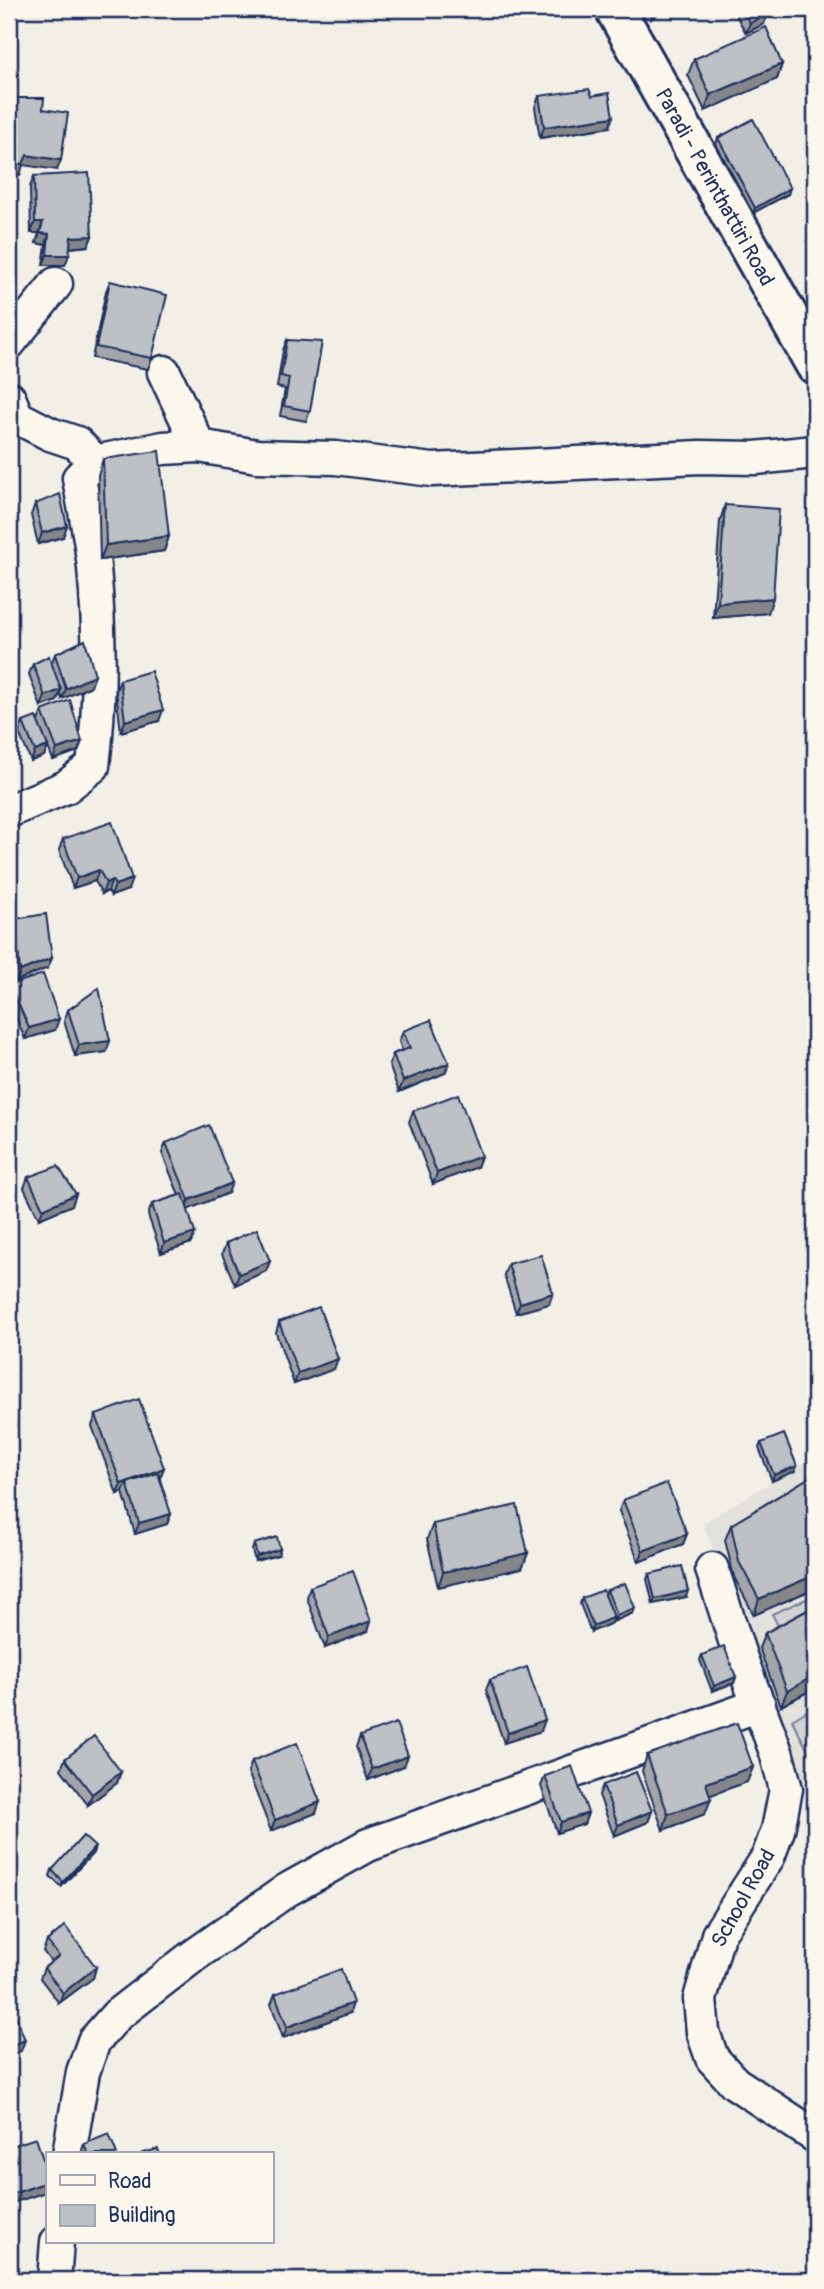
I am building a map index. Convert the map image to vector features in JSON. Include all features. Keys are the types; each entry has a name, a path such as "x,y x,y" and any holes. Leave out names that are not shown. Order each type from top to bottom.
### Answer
{"main road":[{"name":"Paradi - Perinthattiri Road","path":"615,9 815,364"}],"street":[{"path":"9,343 56,284"},
{"path":"164,372 199,446"},
{"path":"9,398 17,417 50,434 77,443 95,462"},
{"path":"9,811 66,787 93,766 97,730 98,646 94,566 79,478 95,462 163,448 199,446 257,456 336,458 432,470 700,457 755,458 815,452"},
{"name":"School Road","path":"712,1569 740,1656 776,1752 786,1789 778,1830 768,1857 718,1935 700,1999 703,2032 712,2058 735,2083 815,2136"},
{"path":"69,2152 83,2072 94,2041 117,2015 192,1957 288,1890 368,1844 759,1705"},
{"path":"54,2280 57,2244"}],"shaded area":[{"path":"815,1456 815,1771 804,1781 703,1523"},
{"path":"815,1595 815,1610 779,1628 772,1614"},
{"path":"815,1706 815,1749 809,1753 792,1720"}],"building":[{"path":"743,9 767,9 768,13 750,23"},
{"path":"766,27 782,64 710,95 694,59"},
{"path":"589,89 592,96 609,93 613,117 544,127 539,96"},
{"path":"9,98 44,98 43,109 68,113 61,160 27,155 23,164 9,164"},
{"path":"753,119 790,188 755,208 718,138"},
{"path":"89,173 92,236 71,237 69,255 47,255 49,234 40,233 43,222 35,222 34,176"},
{"path":"110,281 167,295 152,358 96,347"},
{"path":"287,340 322,342 310,411 284,406 289,378 281,376"},
{"path":"159,451 169,536 106,545 103,459"},
{"path":"60,494 67,526 42,533 35,504"},
{"path":"725,505 779,509 773,598 718,603"},
{"path":"85,640 95,675 66,689 55,654"},
{"path":"49,656 61,690 45,696 33,664"},
{"path":"151,671 163,710 125,721 120,680"},
{"path":"70,700 82,741 57,749 42,711"},
{"path":"36,717 48,746 35,751 23,722"},
{"path":"112,822 132,879 115,885 112,880 106,883 99,870 77,878 63,839"},
{"path":"46,914 52,958 20,971 15,919"},
{"path":"43,974 59,1019 29,1028 10,985"},
{"path":"99,988 110,1041 79,1045 68,1010"},
{"path":"431,1020 449,1063 403,1081 393,1054 410,1048 403,1031"},
{"path":"458,1094 481,1156 437,1173 413,1111"},
{"path":"209,1125 232,1183 189,1200 166,1143"},
{"path":"58,1166 76,1194 43,1209 28,1177"},
{"path":"183,1194 195,1233 164,1243 152,1204"},
{"path":"257,1229 270,1261 239,1274 226,1243"},
{"path":"541,1255 553,1293 520,1303 508,1264"},
{"path":"319,1307 338,1359 298,1373 279,1322"},
{"path":"139,1399 164,1468 121,1484 96,1415"},
{"path":"784,1434 797,1466 774,1475 761,1443"},
{"path":"158,1473 171,1514 139,1523 127,1483"},
{"path":"815,1474 815,1575 759,1599 739,1562 731,1525"},
{"path":"667,1483 687,1534 643,1551 623,1500"},
{"path":"517,1505 528,1553 443,1572 433,1524"},
{"path":"277,1537 280,1549 257,1556 254,1544"},
{"path":"682,1566 688,1591 655,1599 649,1574"},
{"path":"353,1571 371,1621 329,1637 310,1587"},
{"path":"625,1583 635,1608 617,1615 607,1590"},
{"path":"603,1590 614,1617 593,1626 582,1598"},
{"path":"815,1606 815,1675 787,1691 765,1633"},
{"path":"724,1646 736,1677 714,1686 702,1655"},
{"path":"527,1667 545,1720 508,1733 490,1680"},
{"path":"396,1723 408,1756 372,1769 360,1736"},
{"path":"737,1723 753,1767 706,1783 711,1799 668,1814 647,1755"},
{"path":"94,1736 121,1772 92,1794 65,1759"},
{"path":"297,1743 320,1802 275,1820 252,1761"},
{"path":"572,1766 588,1813 561,1822 545,1776"},
{"path":"636,1772 652,1811 618,1825 603,1785"},
{"path":"83,1836 95,1847 63,1882 52,1870"},
{"path":"65,1926 96,1967 63,1993 44,1968 59,1956 47,1941"},
{"path":"341,1969 353,2003 287,2027 275,1994"},
{"path":"9,1998 25,2040 9,2047"},
{"path":"109,2134 116,2152 87,2152 84,2144"},
{"path":"36,2138 46,2169 46,2182 9,2195 9,2147"}]}
